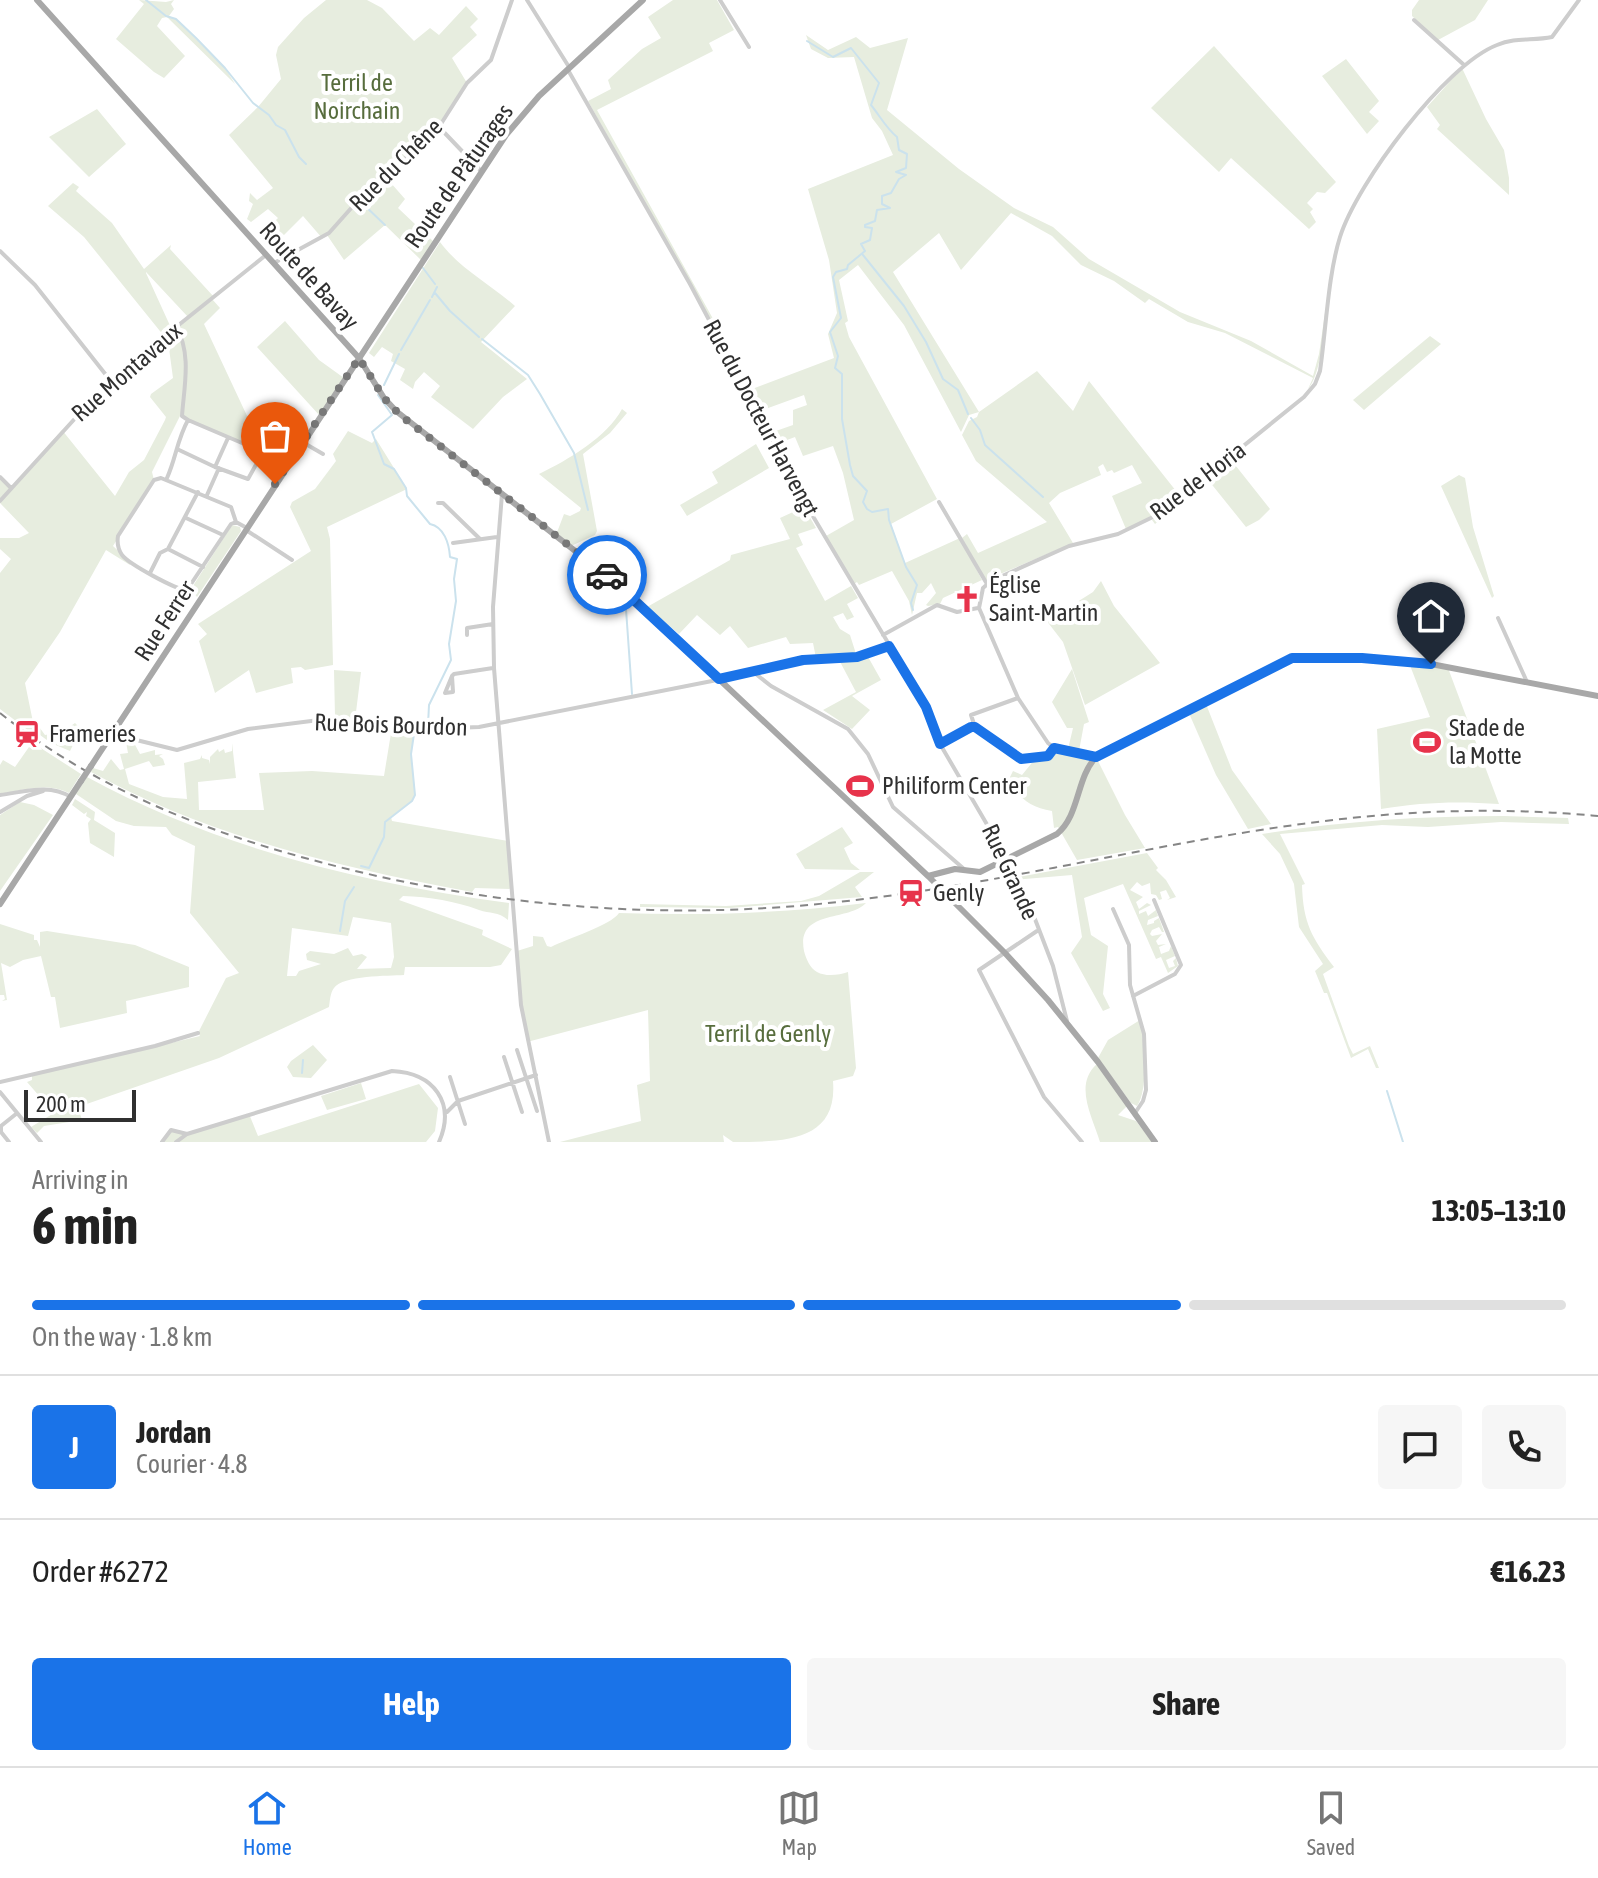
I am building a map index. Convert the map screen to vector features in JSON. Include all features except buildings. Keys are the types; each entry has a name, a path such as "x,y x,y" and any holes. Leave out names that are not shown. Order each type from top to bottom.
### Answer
{"main road":[{"name":"Route de Bavay","path":"37,0 359,358 396,411 620,586 928,876 1005,953 1068,1024"},
{"name":"Route de Pâturages","path":"359,358 518,119 568,68 643,0"},
{"name":"Rue Ferrer","path":"0,904 359,358"},
{"path":"928,876 955,869 980,872 1063,829 1088,768 1096,757 1279,663 1296,658 1408,661 1598,696"},
{"path":"1068,1024 1155,1142"}],"street":[{"name":"Rue du Chêne","path":"274,263 329,233 378,178 439,127 467,83 491,60 512,0"},
{"name":"Rue du Docteur Harvengt","path":"527,0 696,296 814,518 889,646"},
{"path":"720,0 749,47"},
{"path":"1414,20 1463,64 1498,44 1552,37 1579,0"},
{"name":"Rue de Horia","path":"987,584 1069,546 1118,534 1159,514 1304,397 1315,384 1320,371 1337,254 1345,224 1380,162 1463,64"},
{"path":"439,127 481,171"},
{"path":"0,251 35,285 110,380"},
{"name":"Rue Montavaux","path":"0,501 110,380 266,255"},
{"path":"176,327 182,338 186,378 182,416 249,446 252,451 258,450"},
{"path":"167,478 177,449 176,442 188,420"},
{"path":"207,496 228,438"},
{"path":"177,449 248,479 258,461 260,446 258,441 249,446"},
{"path":"303,442 323,454"},
{"path":"0,477 11,488"},
{"path":"236,522 231,524 185,590 174,588 122,555 117,540 154,480 167,478 233,508 236,522 292,560"},
{"path":"150,573 160,553 168,549 198,492"},
{"path":"502,494 497,537 494,668 523,1020 549,1142"},
{"path":"939,502 987,584 982,591 979,608 1018,698 1046,741 1054,748 1096,757"},
{"path":"438,503 443,503 480,539"},
{"path":"186,518 224,535"},
{"path":"453,543 497,537"},
{"path":"168,549 203,567"},
{"path":"883,635 937,605 957,612 979,608"},
{"path":"1498,618 1527,682"},
{"path":"467,635 467,628 493,624"},
{"name":"Rue Bois Bourdon","path":"112,734 177,750 235,732 327,719 407,730 467,729 499,725 803,660 857,657 889,646"},
{"name":"Rue Grande","path":"889,646 926,707 940,744 999,845 1002,861 1030,906 1037,931 1053,966 1068,1024"},
{"path":"452,676 494,668"},
{"path":"752,671 771,686 848,729 868,754 893,807 964,870"},
{"path":"1018,698 971,715 975,727 1021,759 1048,756 1054,748"},
{"path":"940,744 975,727"},
{"path":"0,795 39,789 53,790 71,797"},
{"path":"0,812 34,793 53,790"},
{"path":"11,794 18,795 18,801"},
{"path":"0,795 18,801"},
{"path":"1133,996 1178,972 1181,965 1154,900"},
{"path":"1113,909 1129,945 1130,985 1145,1042 1145,1096 1135,1113"},
{"name":"Rue Grande","path":"1037,931 979,970 1044,1097 1082,1142"},
{"path":"0,1082 198,1033"},
{"path":"517,1050 537,1111"},
{"path":"504,1057 522,1112"},
{"path":"176,1142 187,1134 387,1071 419,1077 445,1104 439,1142"},
{"path":"439,1096 458,1101 536,1075"},
{"path":"450,1077 465,1124"},
{"path":"0,1092 41,1142"},
{"path":"445,1114 458,1101"},
{"path":"9,1142 1,1132 1,1126 16,1113"},
{"path":"162,1142 171,1130 187,1134"}],"green space":[{"path":"139,0 174,0 171,4 174,9 169,16 176,19 225,68 235,84 167,17 162,18 157,26 185,56 164,78 116,39 144,4"},
{"name":"Terril de Noirchain","path":"326,0 367,0 382,8 414,41 430,28 439,35 466,6 478,19 470,27 477,35 452,58 467,83 439,127 383,174 405,199 398,208 434,242 422,261 385,225 344,260 327,235 322,238 303,216 284,235 280,233 266,245 259,237 278,218 268,209 251,222 247,219 253,204 249,201 250,193 257,200 273,188 229,135 281,79 276,55 278,47 304,18"},
{"path":"673,0 717,0 734,30 709,43 713,51 597,110 752,389 834,358 828,334 837,313 829,260 808,189 893,155 872,118 854,57 828,58 811,49 806,35 828,50 856,37 870,48 908,38 887,110 959,169 1014,208 1053,227 1089,259 1180,312 1251,341 1313,376 1332,265 1322,349 1314,380 1308,389 1313,378 1225,333 1188,322 1149,299 1145,303 1114,281 1081,265 1052,236 1011,213 961,270 939,233 893,272 979,412 969,415 961,432 904,325 858,265 839,280 849,337 937,499 891,524 905,563 960,538 982,580 943,598 940,604 928,606 936,593 931,583 922,593 917,593 912,615 909,601 892,571 859,585 857,582 854,584 826,536 854,520 833,446 803,456 795,437 779,443 773,432 793,425 793,410 807,405 804,395 760,411 588,101 611,89 608,80 642,49 661,38 648,17"},
{"path":"1419,0 1488,0 1475,20 1438,40 1412,16 1412,10"},
{"path":"1214,46 1336,182 1325,193 1317,192 1307,203 1313,209 1310,212 1316,222 1309,229 1231,158 1219,172 1151,108"},
{"path":"1346,59 1379,101 1369,112 1379,121 1367,134 1322,76"},
{"path":"1462,68 1504,150 1509,195 1437,129 1440,125 1427,107"},
{"path":"97,109 126,144 89,177 49,137"},
{"path":"73,183 79,187 76,191 112,223 144,269 171,245 170,249 214,297 212,299 220,308 204,324 248,418 253,441 249,446 188,420 181,414 152,472 154,480 113,546 130,565 106,550 60,632 25,683 34,727 37,724 45,735 62,732 75,723 81,729 70,751 40,735 37,737 0,709 0,573 11,559 0,549 0,538 19,538 29,533 0,503 0,477 10,488 62,430 115,496 129,472 144,460 165,420 151,394 173,378 168,341 84,237 48,206","holes":["146,272 188,317 172,330"]},
{"path":"440,242 466,268 515,306 481,342 527,379 503,397 473,429 431,397 440,386 424,372 413,389 400,380 405,369 391,361 393,354 382,347 374,357 369,353"},
{"path":"285,321 319,360 344,378 320,416 257,347"},
{"path":"1430,336 1441,344 1364,410 1353,400"},
{"path":"1037,371 1073,411 1089,381 1180,496 1159,512 1126,529 1112,496 1142,483 1132,465 1114,473 1112,470 1107,472 1103,464 1098,467 1101,475 1060,493 1049,503 1073,543 986,580 962,538 967,534 978,553 1047,522 976,461 962,435 969,421"},
{"path":"622,409 627,413 610,433 583,454 597,531 595,535 571,546 556,535 564,514 570,516 581,508 539,474 597,438"},
{"path":"348,431 372,443 376,439 407,489 327,527 330,539 333,665 305,670 301,667 291,668 293,683 256,693 249,670 215,693 199,641 207,634 198,624 311,551 290,507 292,502 315,489 336,461 333,454"},
{"path":"756,444 769,468 687,516 680,505 718,483 712,472"},
{"path":"1232,461 1270,509 1259,520 1246,527 1209,481 1155,524 1152,520"},
{"path":"1459,475 1465,478 1473,527 1494,596 1492,598 1441,486"},
{"path":"804,507 816,528 798,534 803,545 796,548 825,601 851,586 858,598 847,604 854,617 847,620 843,613 833,617 840,629 850,635 857,657 867,655 881,680 852,696 870,710 852,729 823,710 856,692 837,656 816,658 813,643 790,644 786,637 748,648 730,626 720,635 697,615 679,634 647,607 730,560 731,555 790,539 780,518"},
{"path":"232,525 240,527 241,531 197,597 191,589"},
{"path":"1101,581 1114,606 1160,663 1085,705 1063,642 1046,620 1044,611 1055,609 1058,614 1093,592"},
{"name":"Stade de la Motte","path":"1412,663 1448,668 1499,804 1440,803 1381,809 1377,729 1430,717 1411,668"},
{"path":"1072,669 1089,722 1084,724 1079,751 1068,749 1073,728 1067,728 1052,702"},
{"path":"334,670 361,672 355,720 335,717"},
{"path":"1206,704 1232,770 1271,824 1248,829 1216,775 1188,711"},
{"path":"392,727 414,730 411,754 415,795 391,817 392,821 508,841 513,889 475,888 472,892 373,872 276,847 182,815 91,772 93,768 103,771 111,759 120,770 124,769 120,754 128,753 126,742 134,743 140,754 155,750 155,755 163,754 159,756 165,765 153,767 149,761 125,769 129,784 163,797 187,799 184,763 200,759 202,755 210,764 210,757 218,749 219,752 224,749 225,753 232,751 232,743 236,778 198,782 199,810 264,810 259,773 312,771 384,776"},
{"path":"36,745 81,774 69,793 44,787 0,794 0,765 3,760 15,767 29,747 32,749"},
{"path":"1054,748 1096,757 1145,848 1077,860 1058,827 1054,828 1052,811 1025,800 1016,791 1010,777 1013,771 1022,775 1035,759 1048,756"},
{"path":"87,777 187,824 292,859 400,885 509,903 508,920 497,914 442,900 403,896 399,900 483,930 482,935 512,949 501,965 405,967 404,975 346,981 334,988 329,1007 219,1058 78,1107 82,1120 44,1126 37,1133 31,1127 54,1113 27,1082 32,1080 32,1076 200,1036 198,1033 226,978 239,973 190,913 195,846 172,835 166,827 134,826 116,821 76,794","holes":["353,917 391,923 394,957 391,968 357,969 367,957 362,954 353,956 348,948 334,954 310,951 306,954 307,960 321,964 299,971 296,976 287,976 292,928 348,936"]},
{"path":"75,799 95,812 94,820 115,833 114,857 90,843 88,823 91,819 86,816 87,812 84,814 72,805"},
{"path":"20,802 53,815 0,891 0,815"},
{"path":"1504,816 1568,818 1569,824 1382,825 1280,834 1305,884 1302,885 1304,910 1310,929 1334,967 1323,974 1349,1046 1353,1054 1370,1046 1379,1068 1376,1068 1368,1049 1351,1058 1327,993 1324,993 1315,971 1323,964 1299,927 1294,884 1280,854 1262,834 1383,820"},
{"path":"842,827 853,843 844,848 851,863 860,870 805,869 796,854"},
{"path":"1147,853 1176,897 1167,900 1170,898 1166,890 1160,892 1162,899 1159,900 1151,894 1150,883 1142,886 1137,882 1130,890 1143,897 1136,902 1139,909 1147,903 1151,905 1139,914 1146,911 1148,916 1156,910 1158,916 1148,920 1147,925 1159,918 1164,932 1159,927 1150,934 1162,934 1156,941 1158,945 1166,944 1159,947 1161,954 1169,951 1171,946 1175,956 1166,960 1169,968 1175,966 1173,961 1176,958 1178,966 1168,973 1161,957 1156,959 1123,884 1084,898 1091,935 1108,946 1103,994 1110,1008 1103,1011 1071,953 1082,937 1072,875 1013,878"},
{"path":"860,872 874,872 855,887 862,897 730,908 640,907 640,904 726,906 801,901 819,896"},
{"name":"Terril de Genly","path":"866,903 848,913 815,922 804,938 805,954 815,970 828,975 848,972 856,1068 853,1076 833,1081 827,1116 817,1127 788,1139 771,1141 733,1142 723,1135 724,1142 560,1142 641,1121 637,1085 650,1081 648,1010 527,1042 517,951 533,946 533,936 543,937 547,946 551,947 598,927 619,913 743,913"},
{"path":"0,924 34,935 40,947 40,932 47,931 135,945 189,967 189,987 126,1001 127,1013 60,1028 55,997 51,997 41,956 10,967 1,963 7,1000 2,1001 5,999 4,995 0,995"},
{"path":"1140,1020 1144,1077 1137,1106 1131,1103 1098,1058 1108,1040"},
{"path":"313,1045 327,1060 311,1078 293,1077 287,1067"},
{"path":"1097,1064 1128,1105 1118,1115 1136,1121 1152,1142 1100,1142 1086,1092 1086,1082"},
{"path":"361,1083 366,1099 327,1110 321,1096"},
{"path":"419,1084 438,1108 435,1131 426,1142 162,1142 171,1130 187,1134 249,1114 258,1136"}],"waterway":[{"path":"146,0 166,16 176,19 196,38 253,103 285,130 306,164"},
{"path":"807,41 833,57 851,48 879,83 871,105 897,137 899,150 907,154 906,168 896,172 906,175 899,179 891,193 882,196 882,204 890,208 877,210 875,221 865,225 872,228 870,240 861,244 865,251 847,269 836,272 833,277 841,318 830,332 838,356 835,368 842,374 842,419 853,476 867,491 863,502 867,509 872,512 888,509 906,567 917,585 911,603 913,610"},
{"path":"362,203 385,225"},
{"path":"863,255 904,306 926,342 943,379 958,390 968,414"},
{"path":"423,268 435,284"},
{"path":"432,297 437,287"},
{"path":"435,293 479,337"},
{"path":"401,350 430,300"},
{"path":"482,339 528,375 540,394 574,453 588,510"},
{"path":"384,385 399,354"},
{"path":"378,395 392,415 372,432 384,464 394,469 406,488 407,496 430,524 442,532 450,557 457,559 454,579 456,601 449,644 451,660 429,705 428,725 414,727"},
{"path":"971,418 980,430 985,445 1043,497"},
{"path":"598,557 600,563 629,589"},
{"path":"625,595 632,694"},
{"path":"361,866 369,868 384,837 385,822 412,801 415,795 411,754 414,734"},
{"path":"340,931 345,901 354,887"},
{"path":"302,1073 303,1060"},
{"path":"1387,1091 1403,1142"}],"railway":[{"path":"0,713 73,764 112,785 235,837 320,862 445,890 572,906 700,910 828,903 949,887 1249,832 1381,815 1490,811 1598,816"}],"way so far":[{"path":"275,484 359,358 384,398 400,415 607,575"}],"place":[{"name":"Église Saint-Martin","path":"967,599"},
{"name":"Frameries","path":"27,734"},
{"name":"Stade de la Motte","path":"1427,742"},
{"name":"Philiform Center","path":"860,786"},
{"name":"Genly","path":"911,893"}],"route":[{"path":"607,575 719,679 803,660 857,657 889,646 926,707 940,744 975,727 1021,759 1048,756 1054,748 1096,757 1292,658 1362,658 1431,664"}]}
